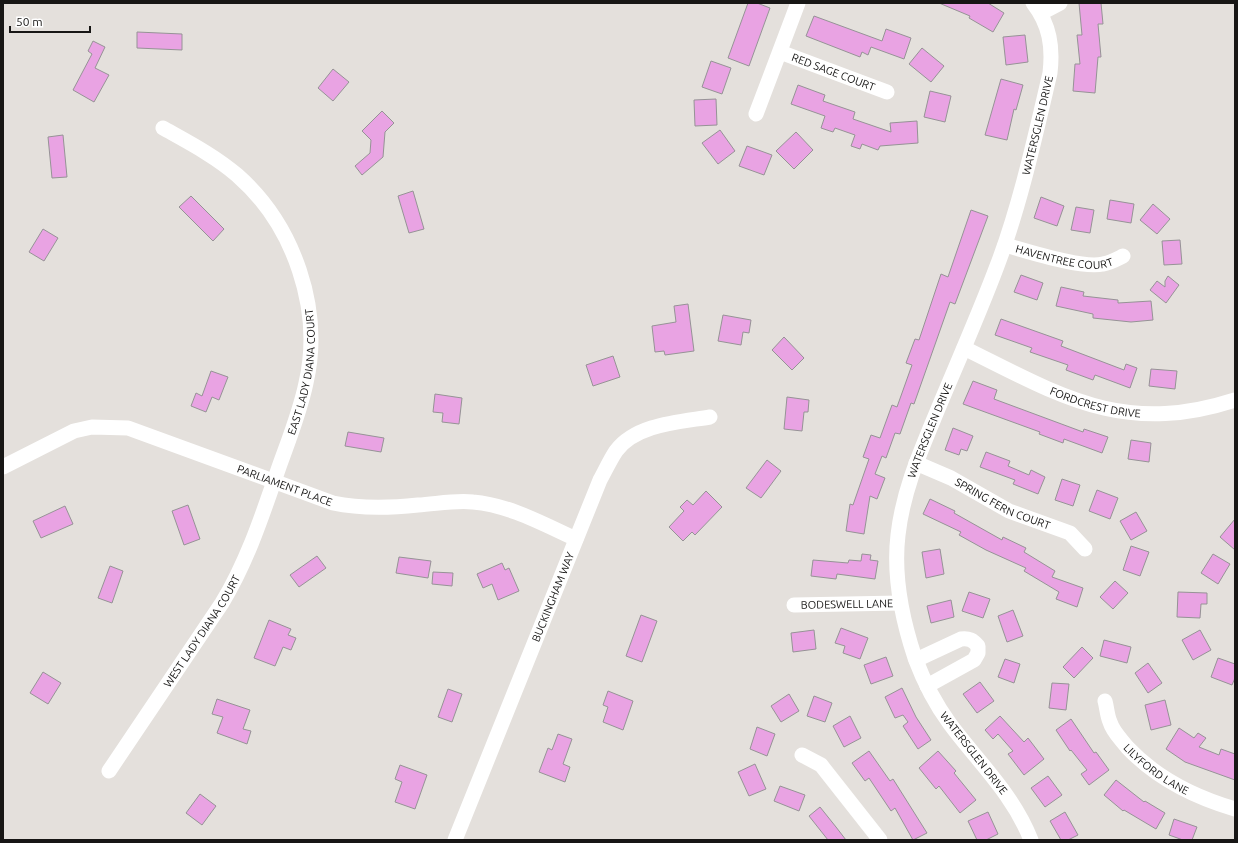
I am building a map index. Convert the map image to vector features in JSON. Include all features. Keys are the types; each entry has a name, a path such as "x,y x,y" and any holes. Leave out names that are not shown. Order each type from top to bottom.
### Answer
{"street":[{"path":"756,114 798,3"},
{"path":"1037,8 1060,3"},
{"name":"WATERSGLEN DRIVE","path":"1031,840 1014,804 985,766 951,726 927,686 916,660 900,603 897,570 898,537 903,506 916,463 1005,245 1050,74 1052,48 1050,35 1037,8"},
{"name":"RED SAGE COURT","path":"780,52 887,92"},
{"name":"EAST LADY DIANA COURT","path":"163,128 226,166 248,186 268,209 288,241 305,287 310,337 310,361 307,382 300,407 274,481"},
{"name":"HAVENTREE COURT","path":"1005,245 1054,259 1094,265 1103,264 1123,256"},
{"name":"FORDCREST DRIVE","path":"964,348 1067,398 1120,412 1157,414 1184,413 1211,408 1235,400"},
{"name":"BUCKINGHAM WAY","path":"455,840 576,538 608,464 617,450 628,440 646,431 659,427 710,418"},
{"name":"PARLIAMENT PLACE","path":"3,467 74,431 92,427 110,426 128,428 333,503 353,507 417,505 444,502 490,504 509,510 576,538"},
{"name":"SPRING FERN COURT","path":"916,463 951,478 1009,511 1070,533 1085,549"},
{"name":"WEST LADY DIANA COURT","path":"109,771 230,590 250,548 274,481"},
{"name":"BODESWELL LANE","path":"794,605 900,603"},
{"path":"916,660 961,639 973,640 978,646 978,652 974,660 927,686"},
{"name":"LILYFORD LANE","path":"1105,701 1110,723 1117,735 1133,753 1156,772 1186,792 1210,802 1235,809"},
{"path":"802,755 821,765 880,840"}],"building":[{"path":"748,3 757,3 770,8 749,66 728,58"},
{"path":"939,3 988,3 1004,13 993,32 969,18 970,16"},
{"path":"1079,3 1101,3 1103,24 1098,24 1101,57 1098,57 1095,93 1073,91 1075,64 1080,64 1077,35 1082,35"},
{"path":"814,16 882,41 886,29 911,38 904,59 871,47 868,55 862,52 860,57 806,36"},
{"path":"137,32 182,34 182,50 137,48"},
{"path":"1025,35 1028,62 1006,65 1003,37"},
{"path":"93,41 105,47 95,68 109,75 94,102 73,90 92,54 88,51"},
{"path":"922,48 944,66 931,82 909,64"},
{"path":"711,61 731,68 722,94 702,87"},
{"path":"333,69 349,82 333,101 318,88"},
{"path":"1001,79 1023,85 1016,110 1014,109 1007,140 985,135"},
{"path":"798,85 825,95 823,101 855,112 853,119 891,132 890,123 917,121 918,143 880,146 878,150 862,144 860,149 851,146 855,135 835,128 833,132 821,128 825,116 791,104"},
{"path":"930,91 951,96 945,122 924,117"},
{"path":"716,99 717,125 695,126 694,100"},
{"path":"382,111 394,123 385,132 383,157 362,175 355,166 370,153 371,140 362,131"},
{"path":"720,130 735,151 718,164 702,143"},
{"path":"796,132 813,150 794,169 776,151"},
{"path":"63,135 67,177 52,178 48,137"},
{"path":"747,146 772,155 764,175 739,166"},
{"path":"413,191 424,229 409,233 398,196"},
{"path":"191,196 224,229 213,241 179,207"},
{"path":"1041,197 1064,206 1057,226 1034,218"},
{"path":"1110,200 1134,204 1131,223 1107,219"},
{"path":"1153,204 1170,219 1157,234 1140,220"},
{"path":"1076,207 1094,210 1090,233 1071,230"},
{"path":"971,210 988,216 955,304 950,302 914,404 911,403 900,434 895,433 886,458 882,456 875,474 885,478 877,499 870,496 864,534 846,531 850,504 853,505 869,459 863,457 871,435 880,438 892,405 897,407 912,365 906,363 915,339 919,340 941,274 948,277"},
{"path":"43,229 58,238 44,261 29,252"},
{"path":"1180,240 1182,264 1164,265 1162,241"},
{"path":"1021,275 1043,283 1037,300 1014,292"},
{"path":"1168,276 1179,285 1166,303 1150,290 1157,281 1165,287 1165,281"},
{"path":"1061,287 1084,292 1083,296 1118,300 1118,303 1151,301 1153,320 1131,322 1093,318 1093,314 1056,306"},
{"path":"688,304 694,351 665,355 664,351 655,352 652,326 676,322 674,306"},
{"path":"723,315 751,320 749,333 743,332 741,345 718,341"},
{"path":"1001,319 1063,341 1061,346 1124,370 1126,364 1137,368 1130,388 1095,375 1093,380 1066,370 1068,365 1030,352 1032,348 995,335"},
{"path":"784,337 804,358 792,370 772,350"},
{"path":"613,356 620,377 593,386 586,365"},
{"path":"1151,369 1177,371 1175,389 1149,386"},
{"path":"211,371 228,377 219,400 212,397 206,412 191,406 196,393 202,396"},
{"path":"973,381 997,390 994,399 1083,432 1084,429 1108,437 1102,453 1064,439 1063,443 1039,434 1040,432 963,404"},
{"path":"435,394 462,398 459,424 442,422 443,413 433,412"},
{"path":"787,397 809,400 808,412 804,412 802,431 784,429"},
{"path":"953,428 973,436 967,451 961,449 959,455 945,450"},
{"path":"348,432 384,438 381,452 345,446"},
{"path":"1131,440 1151,443 1149,462 1128,459"},
{"path":"986,452 1010,461 1008,466 1029,475 1031,470 1045,477 1038,494 1013,484 1015,480 980,467"},
{"path":"767,460 781,471 761,498 746,488"},
{"path":"1062,479 1080,485 1073,506 1055,500"},
{"path":"1097,490 1118,498 1110,519 1089,511"},
{"path":"706,491 722,507 695,535 692,532 683,541 669,527 684,511 680,507 687,500 693,505"},
{"path":"930,499 955,511 954,513 1002,540 1003,537 1026,548 1024,552 1055,571 1052,577 1083,588 1077,607 1056,599 1059,592 1024,571 1026,568 986,550 959,535 961,532 923,514"},
{"path":"188,505 200,539 184,545 172,511"},
{"path":"65,506 73,524 41,538 33,521"},
{"path":"1136,512 1147,531 1131,540 1120,521"},
{"path":"1235,519 1235,550 1220,537"},
{"path":"1131,546 1149,552 1140,576 1123,570"},
{"path":"940,549 944,574 926,578 922,552"},
{"path":"862,554 871,555 870,560 878,561 875,579 837,574 836,579 811,576 813,560 848,563 849,560 861,561"},
{"path":"1213,554 1230,564 1218,584 1201,573"},
{"path":"317,556 326,568 299,587 290,575"},
{"path":"399,557 431,561 428,578 396,573"},
{"path":"502,563 505,570 509,568 519,591 498,600 492,584 483,588 477,574"},
{"path":"110,566 123,571 112,603 98,598"},
{"path":"433,572 453,573 452,586 432,584"},
{"path":"1115,581 1128,593 1113,609 1100,597"},
{"path":"969,592 990,599 983,618 962,611"},
{"path":"1178,592 1207,593 1207,604 1201,604 1200,618 1177,617"},
{"path":"951,600 954,617 931,623 927,606"},
{"path":"1013,610 1023,636 1007,642 998,616"},
{"path":"641,615 657,621 642,662 626,656"},
{"path":"269,620 291,629 288,635 296,638 291,650 283,647 275,666 254,658"},
{"path":"841,628 868,638 860,659 843,653 845,646 835,643"},
{"path":"814,630 816,649 793,652 791,633"},
{"path":"1200,630 1211,650 1193,660 1182,640"},
{"path":"1104,640 1131,647 1127,663 1100,656"},
{"path":"1082,647 1093,658 1074,678 1063,667"},
{"path":"886,657 893,676 871,684 864,665"},
{"path":"1218,658 1235,664 1235,678 1232,685 1211,677"},
{"path":"1005,659 1020,664 1014,683 998,677"},
{"path":"1148,663 1162,683 1148,693 1135,673"},
{"path":"43,672 61,683 48,704 30,693"},
{"path":"980,682 994,701 977,713 963,694"},
{"path":"1052,683 1069,684 1066,710 1049,708"},
{"path":"902,688 916,717 931,740 918,749 903,726 908,722 903,715 895,718 885,697"},
{"path":"448,689 462,694 452,722 438,717"},
{"path":"608,691 633,701 623,730 603,722 608,707 603,705"},
{"path":"789,694 799,711 781,722 771,706"},
{"path":"814,696 832,703 825,722 807,716"},
{"path":"217,699 250,710 243,729 251,731 247,744 217,733 223,717 212,714"},
{"path":"1165,700 1171,725 1151,730 1145,705"},
{"path":"850,716 861,738 844,747 833,726"},
{"path":"1000,716 1024,742 1028,738 1044,759 1024,775 1008,754 1013,751 998,734 993,739 985,730"},
{"path":"1071,719 1094,753 1096,752 1109,770 1089,785 1081,774 1087,770 1071,750 1070,751 1056,730"},
{"path":"757,727 775,734 767,756 750,749"},
{"path":"1179,728 1194,738 1198,733 1206,738 1199,747 1219,755 1221,749 1235,754 1235,780 1185,762 1166,749"},
{"path":"558,734 572,739 563,764 570,767 565,782 539,772 548,748 552,750"},
{"path":"869,751 890,781 893,779 927,833 913,840 895,808 891,811 869,778 865,781 852,763"},
{"path":"938,751 956,771 954,773 976,800 960,813 939,786 936,789 919,768"},
{"path":"755,764 766,789 749,796 738,772"},
{"path":"400,765 427,775 415,809 395,802 402,782 395,779"},
{"path":"1048,776 1062,795 1045,807 1031,788"},
{"path":"1116,780 1144,802 1145,801 1165,813 1156,829 1124,810 1123,811 1104,795"},
{"path":"780,786 805,795 799,811 774,801"},
{"path":"200,794 216,806 202,825 186,813"},
{"path":"820,807 846,840 828,840 809,816"},
{"path":"988,812 998,834 986,840 977,840 968,821"},
{"path":"1065,812 1078,835 1068,840 1061,840 1050,821"},
{"path":"1174,819 1197,827 1192,840 1183,840 1169,835"}]}
